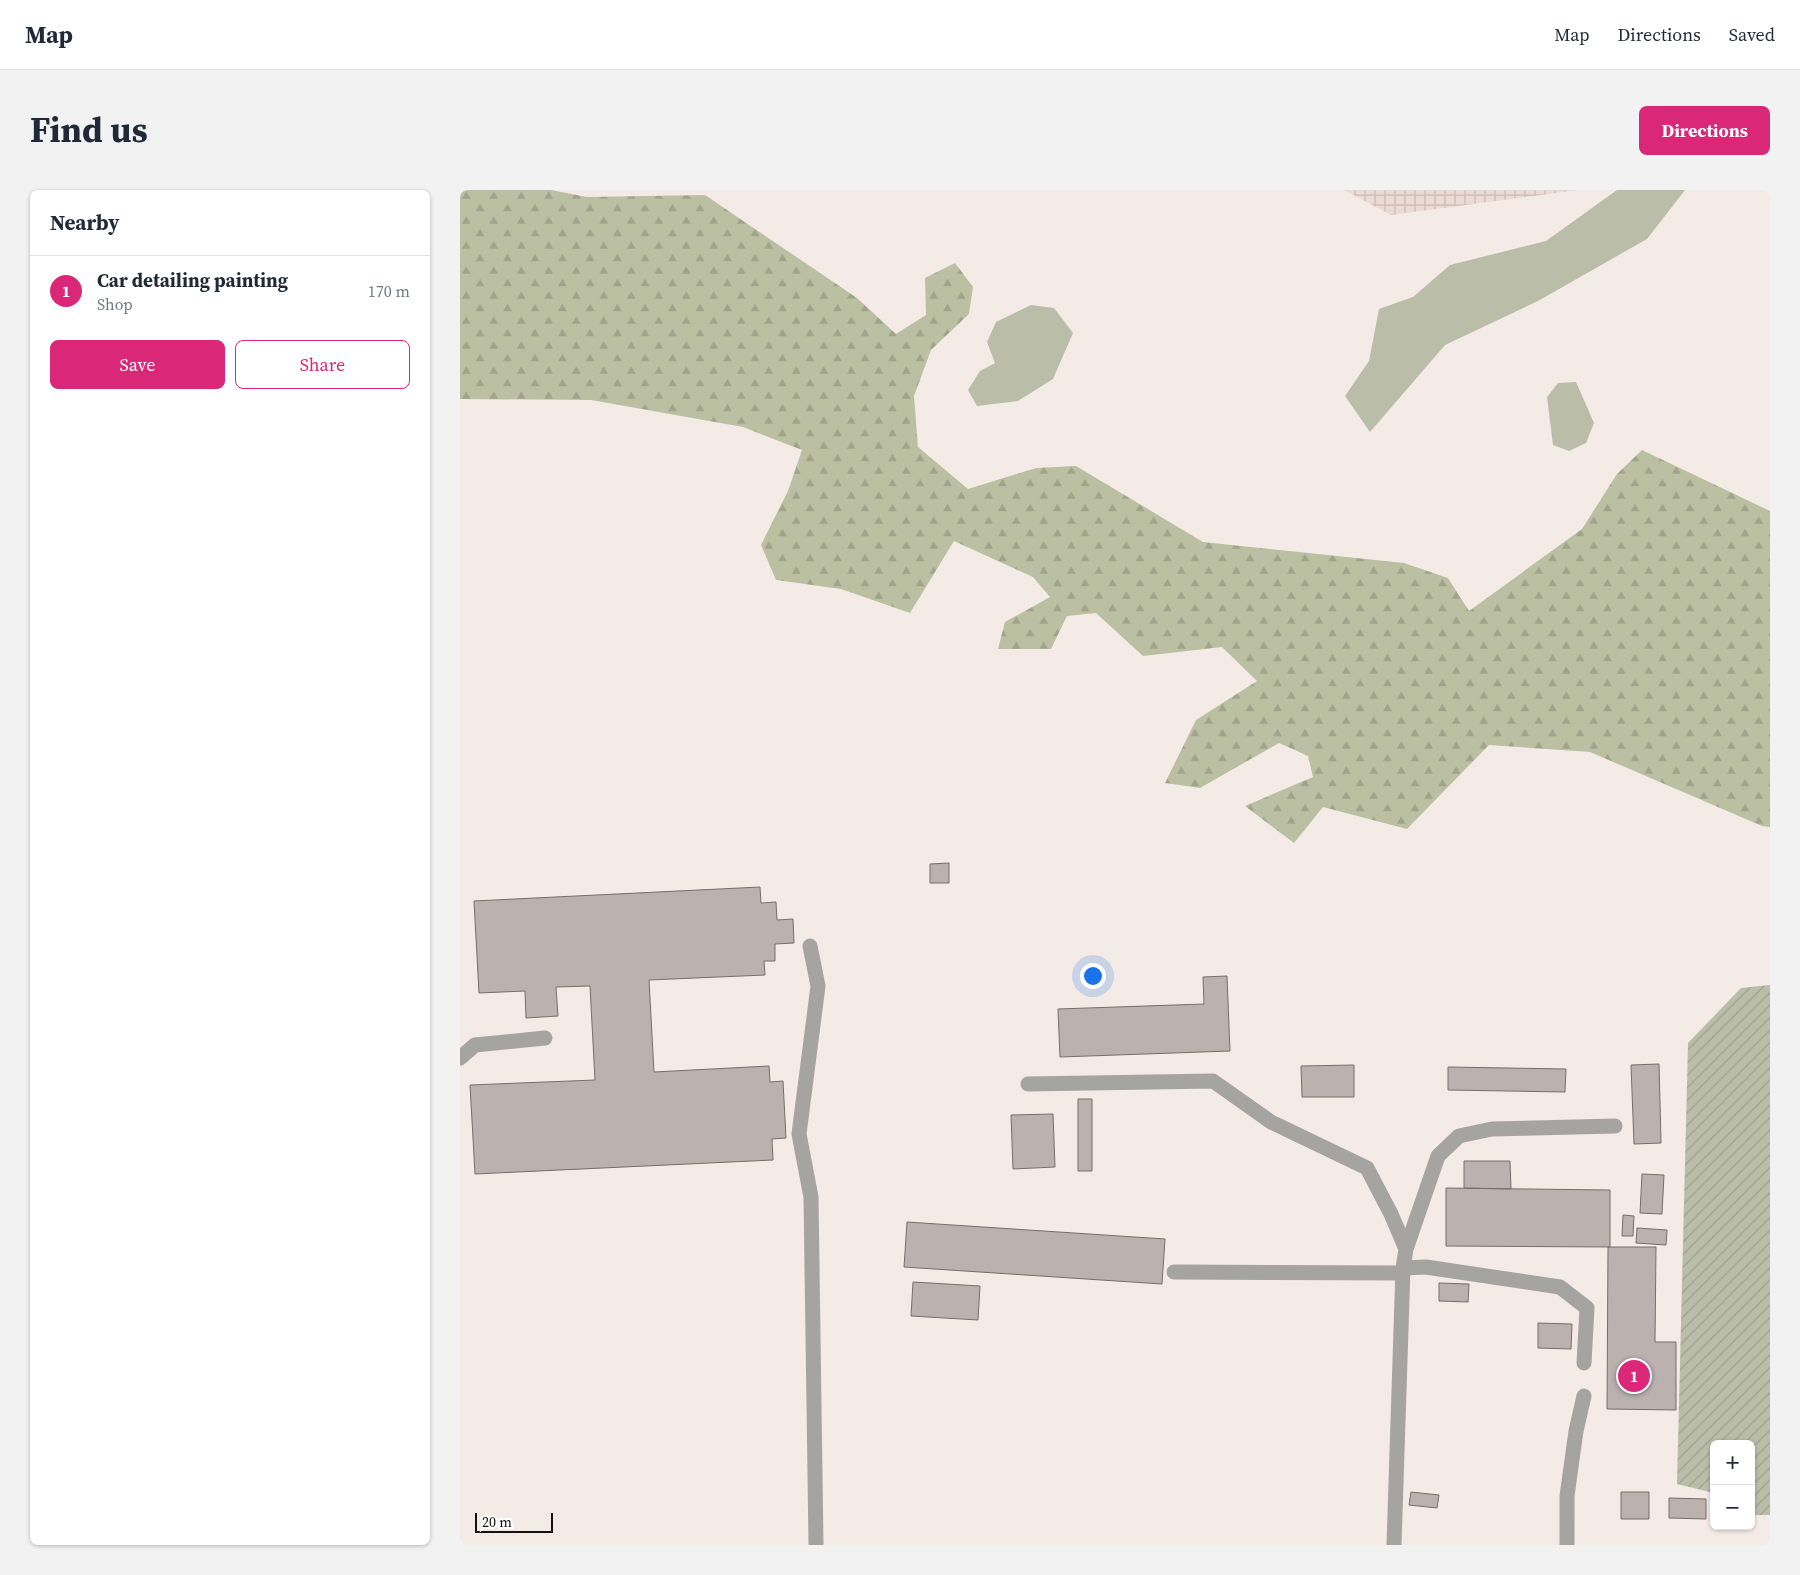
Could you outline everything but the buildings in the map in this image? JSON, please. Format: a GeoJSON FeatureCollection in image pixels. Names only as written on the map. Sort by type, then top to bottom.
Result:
{"type":"FeatureCollection","features":[{"type":"Feature","properties":{"kind":"lane"},"geometry":{"type":"LineString","coordinates":[[810,946],[818,986],[799,1134],[811,1198],[816,1545]]}},
{"type":"Feature","properties":{"kind":"lane"},"geometry":{"type":"LineString","coordinates":[[460,1058],[475,1045],[545,1038]]}},
{"type":"Feature","properties":{"kind":"lane"},"geometry":{"type":"LineString","coordinates":[[1028,1084],[1213,1081],[1271,1122],[1367,1168],[1391,1214],[1406,1249]]}},
{"type":"Feature","properties":{"kind":"lane"},"geometry":{"type":"LineString","coordinates":[[1394,1545],[1403,1271],[1406,1249],[1438,1156],[1459,1136],[1492,1128],[1615,1126]]}},
{"type":"Feature","properties":{"kind":"lane"},"geometry":{"type":"LineString","coordinates":[[1174,1272],[1403,1271],[1426,1267],[1560,1287],[1587,1308],[1584,1363]]}},
{"type":"Feature","properties":{"kind":"lane"},"geometry":{"type":"LineString","coordinates":[[1567,1545],[1567,1496],[1576,1431],[1584,1396]]}},
{"type":"Feature","properties":{"kind":"shaded area"},"geometry":{"type":"Polygon","coordinates":[[[1344,190],[1578,190],[1391,215],[1344,190]]]}},
{"type":"Feature","properties":{"kind":"green space"},"geometry":{"type":"Polygon","coordinates":[[[460,190],[551,190],[587,197],[705,195],[857,298],[896,334],[926,315],[925,278],[955,263],[973,287],[969,314],[931,350],[914,396],[918,447],[968,489],[1036,468],[1076,466],[1203,542],[1404,563],[1448,578],[1469,611],[1582,529],[1617,474],[1642,450],[1770,511],[1770,827],[1762,826],[1590,752],[1489,745],[1407,829],[1323,807],[1294,843],[1245,806],[1313,777],[1308,756],[1279,743],[1200,788],[1165,783],[1196,720],[1257,681],[1222,647],[1143,656],[1096,613],[1067,616],[1051,649],[998,649],[1005,622],[1050,597],[1033,577],[954,541],[910,613],[841,589],[776,580],[761,545],[788,491],[802,450],[743,427],[591,400],[460,399],[460,190]]]}},
{"type":"Feature","properties":{"kind":"green space"},"geometry":{"type":"Polygon","coordinates":[[[1617,190],[1685,190],[1647,239],[1538,301],[1445,345],[1370,432],[1345,396],[1369,361],[1379,309],[1413,297],[1450,265],[1546,241],[1617,190]]]}},
{"type":"Feature","properties":{"kind":"green space"},"geometry":{"type":"Polygon","coordinates":[[[1031,305],[1054,308],[1073,333],[1053,379],[1018,401],[977,406],[968,390],[980,371],[995,363],[987,342],[996,322],[1031,305]]]}},
{"type":"Feature","properties":{"kind":"green space"},"geometry":{"type":"Polygon","coordinates":[[[1576,382],[1594,423],[1586,443],[1569,451],[1553,445],[1547,397],[1558,383],[1576,382]]]}},
{"type":"Feature","properties":{"kind":"green space"},"geometry":{"type":"Polygon","coordinates":[[[1770,985],[1770,1515],[1755,1515],[1755,1440],[1710,1440],[1710,1492],[1677,1484],[1688,1043],[1741,988],[1770,985]]]}},
{"type":"Feature","properties":{"kind":"place","name":"Car detailing painting"},"geometry":{"type":"Point","coordinates":[1634,1376]}}]}
